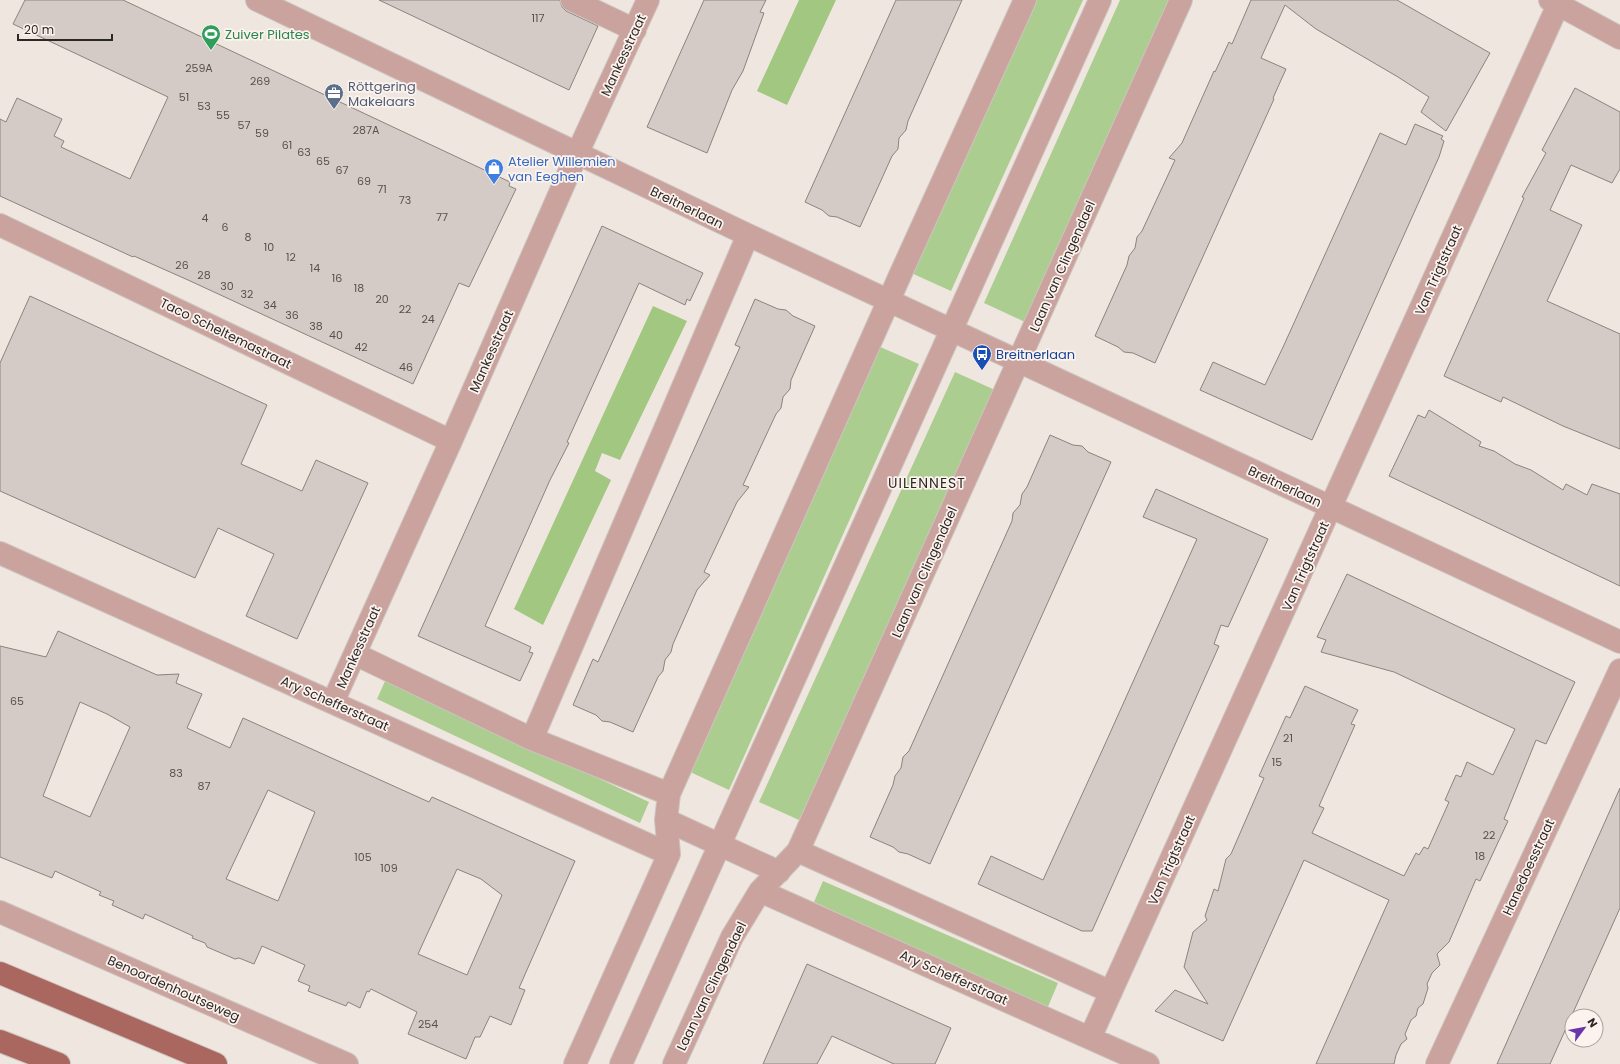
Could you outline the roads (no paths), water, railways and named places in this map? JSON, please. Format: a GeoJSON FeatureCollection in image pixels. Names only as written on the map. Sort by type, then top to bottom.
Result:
{"type":"FeatureCollection","features":[{"type":"Feature","properties":{"kind":"main road"},"geometry":{"type":"LineString","coordinates":[[0,973],[216,1064]]}},
{"type":"Feature","properties":{"kind":"main road"},"geometry":{"type":"LineString","coordinates":[[0,1041],[59,1064]]}},
{"type":"Feature","properties":{"kind":"street","name":"Breitnerlaan"},"geometry":{"type":"LineString","coordinates":[[257,0],[748,235],[1620,642]]}},
{"type":"Feature","properties":{"kind":"street"},"geometry":{"type":"LineString","coordinates":[[572,0],[636,30]]}},
{"type":"Feature","properties":{"kind":"street","name":"Mankesstraat"},"geometry":{"type":"LineString","coordinates":[[334,702],[577,154],[636,30],[648,0]]}},
{"type":"Feature","properties":{"kind":"street"},"geometry":{"type":"LineString","coordinates":[[575,1064],[669,854],[666,820],[669,794],[1025,0]]}},
{"type":"Feature","properties":{"kind":"street"},"geometry":{"type":"LineString","coordinates":[[621,1064],[1100,0]]}},
{"type":"Feature","properties":{"kind":"street","name":"Laan van Clingendael"},"geometry":{"type":"LineString","coordinates":[[674,1064],[732,937],[760,890],[798,852],[1181,0]]}},
{"type":"Feature","properties":{"kind":"street"},"geometry":{"type":"LineString","coordinates":[[1554,2],[1620,38]]}},
{"type":"Feature","properties":{"kind":"street","name":"Van Trigtstraat"},"geometry":{"type":"LineString","coordinates":[[1090,1038],[1332,508],[1554,2]]}},
{"type":"Feature","properties":{"kind":"street","name":"Taco Scheltemastraat"},"geometry":{"type":"LineString","coordinates":[[0,225],[451,441]]}},
{"type":"Feature","properties":{"kind":"street"},"geometry":{"type":"LineString","coordinates":[[532,739],[748,235]]}},
{"type":"Feature","properties":{"kind":"street","name":"Ary Schefferstraat"},"geometry":{"type":"LineString","coordinates":[[0,553],[669,854]]}},
{"type":"Feature","properties":{"kind":"street"},"geometry":{"type":"LineString","coordinates":[[355,654],[532,739],[669,794]]}},
{"type":"Feature","properties":{"kind":"street","name":"Hanedoesstraat"},"geometry":{"type":"LineString","coordinates":[[1437,1064],[1620,670]]}},
{"type":"Feature","properties":{"kind":"street"},"geometry":{"type":"LineString","coordinates":[[666,820],[779,872]]}},
{"type":"Feature","properties":{"kind":"street"},"geometry":{"type":"LineString","coordinates":[[798,852],[1111,992]]}},
{"type":"Feature","properties":{"kind":"street","name":"Ary Schefferstraat"},"geometry":{"type":"LineString","coordinates":[[760,890],[1148,1064]]}},
{"type":"Feature","properties":{"kind":"street","name":"Benoordenhoutseweg"},"geometry":{"type":"LineString","coordinates":[[0,912],[347,1064]]}},
{"type":"Feature","properties":{"kind":"place","name":"Zuiver Pilates"},"geometry":{"type":"Point","coordinates":[211,51]}},
{"type":"Feature","properties":{"kind":"place","name":"Röttgering Makelaars"},"geometry":{"type":"Point","coordinates":[334,110]}},
{"type":"Feature","properties":{"kind":"place","name":"Atelier Willemien van Eeghen"},"geometry":{"type":"Point","coordinates":[494,185]}},
{"type":"Feature","properties":{"kind":"place","name":"Breitnerlaan"},"geometry":{"type":"Point","coordinates":[982,371]}},
{"type":"Feature","properties":{"kind":"district","name":"UILENNEST"},"geometry":{"type":"Point","coordinates":[927,483]}}]}
